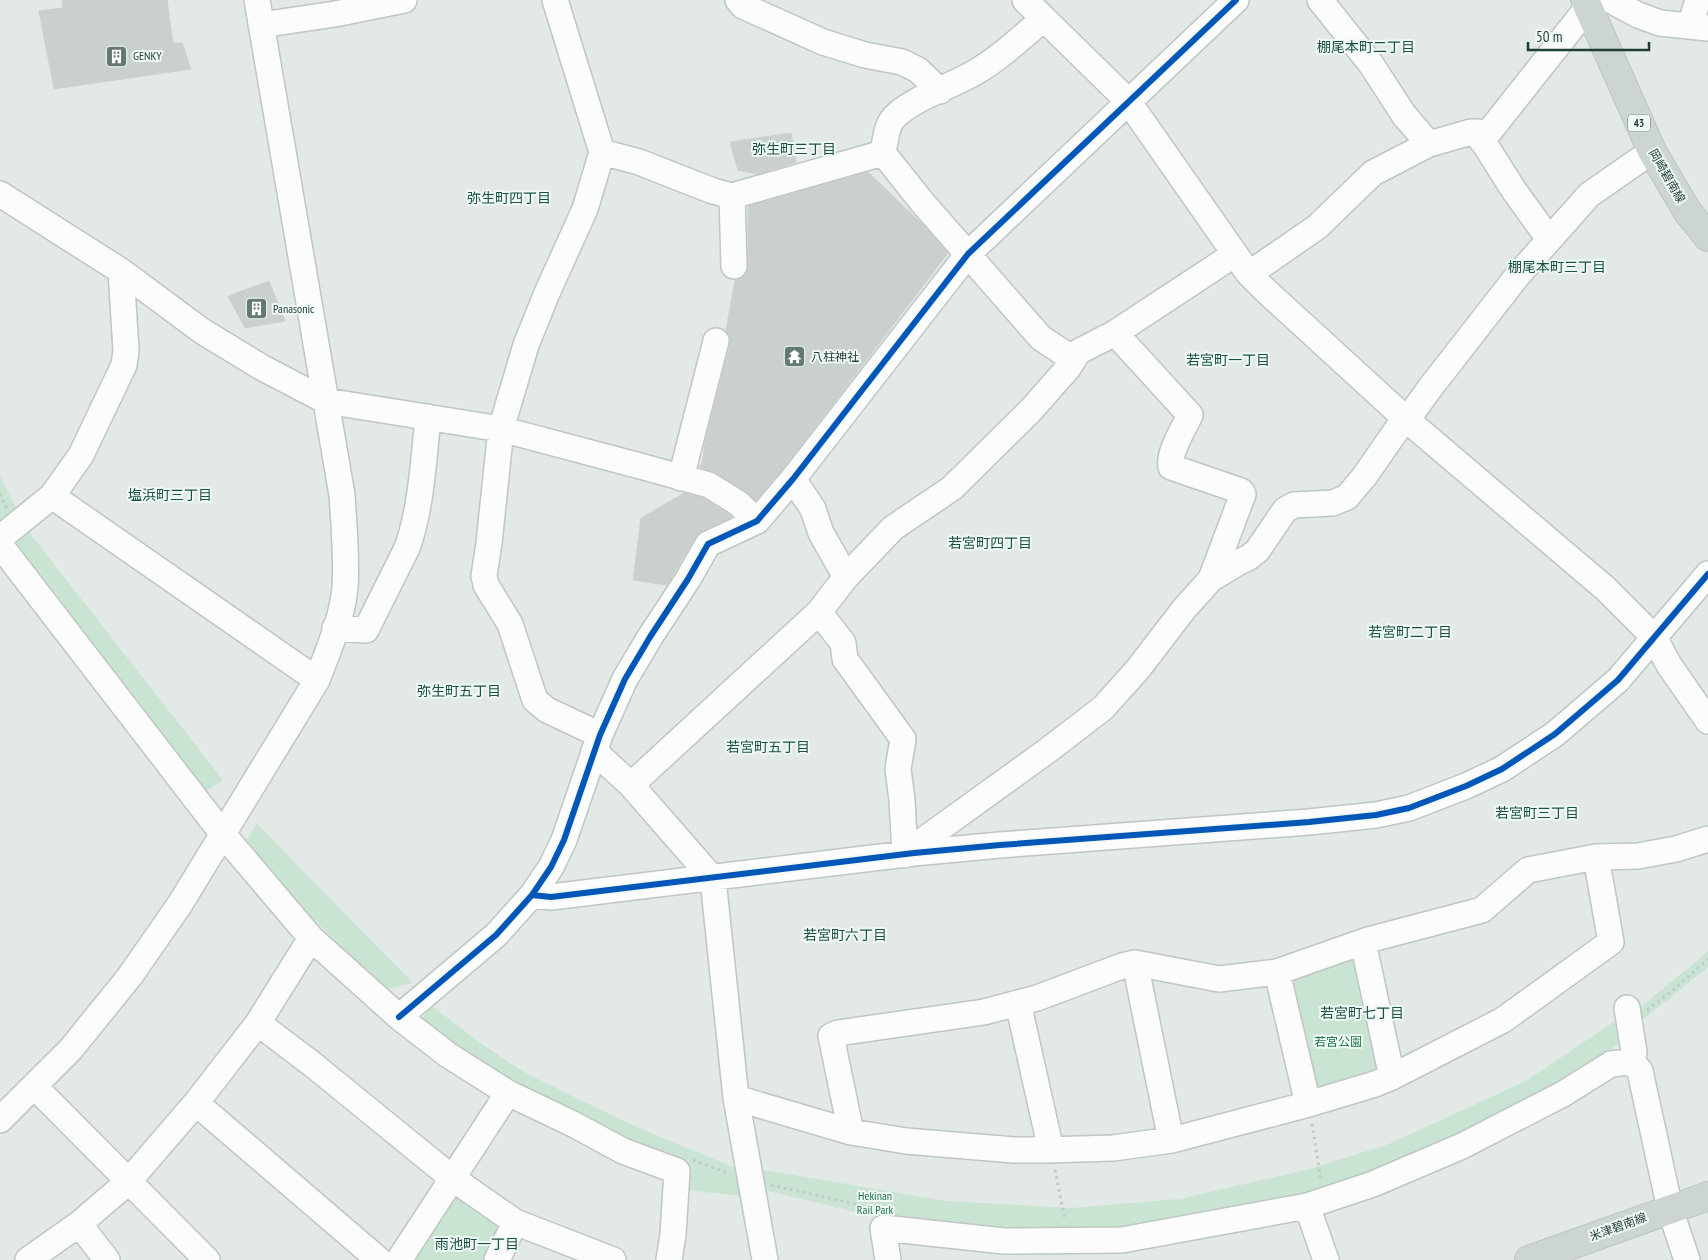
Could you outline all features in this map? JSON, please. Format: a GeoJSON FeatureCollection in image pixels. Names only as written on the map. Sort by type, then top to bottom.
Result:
{"type":"FeatureCollection","features":[{"type":"Feature","properties":{"kind":"main road","name":"岡崎碧南線"},"geometry":{"type":"LineString","coordinates":[[1594,2],[1652,152],[1688,211],[1708,237]]}},
{"type":"Feature","properties":{"kind":"main road","name":"米津碧南線"},"geometry":{"type":"LineString","coordinates":[[1529,1260],[1708,1196]]}},
{"type":"Feature","properties":{"kind":"street"},"geometry":{"type":"LineString","coordinates":[[0,1120],[71,1049],[130,976],[180,904],[222,832],[282,740],[317,680],[335,628],[344,589],[346,546],[342,495],[257,0]]}},
{"type":"Feature","properties":{"kind":"street"},"geometry":{"type":"LineString","coordinates":[[261,25],[335,14],[404,0]]}},
{"type":"Feature","properties":{"kind":"street"},"geometry":{"type":"LineString","coordinates":[[555,0],[602,152],[585,209],[526,345],[501,429],[490,543],[484,576],[486,585],[510,624],[535,700],[597,743],[630,785],[714,879],[736,1098],[765,1260]]}},
{"type":"Feature","properties":{"kind":"street"},"geometry":{"type":"LineString","coordinates":[[738,0],[743,6],[822,42],[864,55],[902,62],[918,70],[940,91]]}},
{"type":"Feature","properties":{"kind":"street"},"geometry":{"type":"LineString","coordinates":[[1025,0],[1128,101],[1242,264],[1265,290],[1406,419],[1606,589],[1654,637],[1669,665],[1708,722]]}},
{"type":"Feature","properties":{"kind":"street"},"geometry":{"type":"LineString","coordinates":[[399,1017],[496,935],[532,894],[551,867],[564,840],[597,743],[625,679],[708,544],[757,521],[793,479],[968,254],[1236,0]]}},
{"type":"Feature","properties":{"kind":"street"},"geometry":{"type":"LineString","coordinates":[[1320,0],[1371,64],[1404,115],[1429,144]]}},
{"type":"Feature","properties":{"kind":"street"},"geometry":{"type":"LineString","coordinates":[[1482,141],[1594,2],[1660,23],[1699,27],[1698,0]]}},
{"type":"Feature","properties":{"kind":"street"},"geometry":{"type":"LineString","coordinates":[[883,153],[889,124],[906,107],[975,73],[998,57],[1044,19]]}},
{"type":"Feature","properties":{"kind":"street"},"geometry":{"type":"LineString","coordinates":[[630,785],[819,612],[846,577],[893,528],[952,488],[1030,410],[1068,368],[1078,352],[1242,264],[1316,227],[1373,173],[1429,144],[1477,132],[1513,189],[1549,239]]}},
{"type":"Feature","properties":{"kind":"street"},"geometry":{"type":"LineString","coordinates":[[602,152],[639,162],[713,191],[732,196],[883,153]]}},
{"type":"Feature","properties":{"kind":"street"},"geometry":{"type":"LineString","coordinates":[[909,854],[925,839],[1103,708],[1138,669],[1184,609],[1211,579],[1257,551],[1284,510],[1294,505],[1333,502],[1347,497],[1430,388],[1549,239],[1589,195],[1652,152]]}},
{"type":"Feature","properties":{"kind":"street"},"geometry":{"type":"LineString","coordinates":[[883,153],[922,202],[1042,338],[1073,358]]}},
{"type":"Feature","properties":{"kind":"street"},"geometry":{"type":"LineString","coordinates":[[0,194],[121,271],[202,331],[261,367],[326,401],[501,429],[709,485],[738,503],[757,521]]}},
{"type":"Feature","properties":{"kind":"street"},"geometry":{"type":"LineString","coordinates":[[732,196],[734,266]]}},
{"type":"Feature","properties":{"kind":"street"},"geometry":{"type":"LineString","coordinates":[[0,538],[52,496],[81,455],[124,365],[126,351],[121,271]]}},
{"type":"Feature","properties":{"kind":"street"},"geometry":{"type":"LineString","coordinates":[[1115,332],[1190,414],[1174,450],[1170,464],[1171,467],[1241,491],[1243,494],[1211,579]]}},
{"type":"Feature","properties":{"kind":"street"},"geometry":{"type":"LineString","coordinates":[[681,478],[716,341]]}},
{"type":"Feature","properties":{"kind":"street"},"geometry":{"type":"LineString","coordinates":[[335,628],[366,630],[407,548],[411,536],[422,475],[428,417]]}},
{"type":"Feature","properties":{"kind":"street"},"geometry":{"type":"LineString","coordinates":[[793,479],[813,509],[821,533],[846,577]]}},
{"type":"Feature","properties":{"kind":"street"},"geometry":{"type":"LineString","coordinates":[[52,496],[317,680]]}},
{"type":"Feature","properties":{"kind":"street"},"geometry":{"type":"LineString","coordinates":[[0,545],[222,832],[311,938],[399,1017],[448,1055],[508,1093],[573,1124],[623,1151],[677,1172],[673,1235],[669,1260]]}},
{"type":"Feature","properties":{"kind":"street"},"geometry":{"type":"LineString","coordinates":[[532,894],[551,897],[714,879],[909,854],[1000,845],[1309,822],[1376,815],[1409,808],[1466,786],[1502,768],[1555,734],[1618,680],[1708,574]]}},
{"type":"Feature","properties":{"kind":"street"},"geometry":{"type":"LineString","coordinates":[[819,612],[843,643],[845,659],[903,739],[898,769],[909,854]]}},
{"type":"Feature","properties":{"kind":"street"},"geometry":{"type":"LineString","coordinates":[[851,1132],[831,1036],[838,1033],[984,1012],[1037,998],[1122,966],[1135,963],[1219,979],[1277,972],[1364,942],[1482,910],[1528,870],[1596,857],[1638,856],[1676,849],[1708,839]]}},
{"type":"Feature","properties":{"kind":"street"},"geometry":{"type":"LineString","coordinates":[[736,1098],[851,1132],[906,1141],[1014,1150],[1113,1148],[1171,1140],[1308,1104],[1392,1077],[1503,1020],[1611,942],[1596,857]]}},
{"type":"Feature","properties":{"kind":"street"},"geometry":{"type":"LineString","coordinates":[[28,1260],[78,1224],[128,1182],[196,1103],[258,1023],[311,938]]}},
{"type":"Feature","properties":{"kind":"street"},"geometry":{"type":"LineString","coordinates":[[1364,942],[1392,1077]]}},
{"type":"Feature","properties":{"kind":"street"},"geometry":{"type":"LineString","coordinates":[[1135,963],[1171,1140]]}},
{"type":"Feature","properties":{"kind":"street"},"geometry":{"type":"LineString","coordinates":[[1277,972],[1308,1104]]}},
{"type":"Feature","properties":{"kind":"street"},"geometry":{"type":"LineString","coordinates":[[1018,1003],[1051,1150]]}},
{"type":"Feature","properties":{"kind":"street"},"geometry":{"type":"LineString","coordinates":[[1632,1063],[1634,1052],[1634,1011]]}},
{"type":"Feature","properties":{"kind":"street"},"geometry":{"type":"LineString","coordinates":[[258,1023],[312,1064],[452,1178],[515,1222],[613,1260]]}},
{"type":"Feature","properties":{"kind":"street"},"geometry":{"type":"LineString","coordinates":[[888,1260],[883,1228],[1005,1250],[1123,1250],[1307,1206],[1373,1184],[1462,1146],[1563,1094],[1611,1064],[1627,1062],[1632,1063],[1640,1071],[1670,1209],[1687,1260]]}},
{"type":"Feature","properties":{"kind":"street"},"geometry":{"type":"LineString","coordinates":[[35,1087],[207,1260]]}},
{"type":"Feature","properties":{"kind":"street"},"geometry":{"type":"LineString","coordinates":[[399,1260],[508,1093]]}},
{"type":"Feature","properties":{"kind":"street"},"geometry":{"type":"LineString","coordinates":[[196,1103],[379,1260]]}},
{"type":"Feature","properties":{"kind":"street"},"geometry":{"type":"LineString","coordinates":[[1307,1206],[1326,1260]]}},
{"type":"Feature","properties":{"kind":"street"},"geometry":{"type":"LineString","coordinates":[[497,1260],[515,1222]]}},
{"type":"Feature","properties":{"kind":"street"},"geometry":{"type":"LineString","coordinates":[[78,1224],[107,1260]]}},
{"type":"Feature","properties":{"kind":"path"},"geometry":{"type":"LineString","coordinates":[[0,494],[8,510]]}},
{"type":"Feature","properties":{"kind":"path"},"geometry":{"type":"LineString","coordinates":[[1634,1011],[1672,991],[1708,959]]}},
{"type":"Feature","properties":{"kind":"path"},"geometry":{"type":"LineString","coordinates":[[1308,1104],[1321,1181]]}},
{"type":"Feature","properties":{"kind":"path"},"geometry":{"type":"LineString","coordinates":[[1051,1150],[1066,1222]]}},
{"type":"Feature","properties":{"kind":"path"},"geometry":{"type":"LineString","coordinates":[[690,1159],[733,1175]]}},
{"type":"Feature","properties":{"kind":"path"},"geometry":{"type":"LineString","coordinates":[[771,1185],[879,1209]]}},
{"type":"Feature","properties":{"kind":"green space"},"geometry":{"type":"Polygon","coordinates":[[[0,476],[17,510],[1,522],[0,521],[0,476]]]}},
{"type":"Feature","properties":{"kind":"green space"},"geometry":{"type":"Polygon","coordinates":[[[28,531],[223,780],[203,793],[9,536],[28,531]]]}},
{"type":"Feature","properties":{"kind":"green space"},"geometry":{"type":"Polygon","coordinates":[[[257,824],[413,983],[386,989],[298,904],[244,844],[257,824]]]}},
{"type":"Feature","properties":{"kind":"green space","name":"若宮公園"},"geometry":{"type":"Polygon","coordinates":[[[1357,949],[1382,1067],[1310,1094],[1289,975],[1357,949]]]}},
{"type":"Feature","properties":{"kind":"green space"},"geometry":{"type":"Polygon","coordinates":[[[1708,950],[1708,967],[1640,1022],[1634,1009],[1643,1005],[1708,950]]]}},
{"type":"Feature","properties":{"kind":"green space"},"geometry":{"type":"Polygon","coordinates":[[[432,1006],[479,1042],[525,1073],[632,1125],[738,1169],[741,1196],[687,1190],[632,1145],[460,1053],[423,1024],[422,1018],[432,1006]]]}},
{"type":"Feature","properties":{"kind":"green space","name":"Hekinan Rail Park"},"geometry":{"type":"Polygon","coordinates":[[[1618,1019],[1625,1040],[1517,1108],[1436,1151],[1291,1197],[1145,1224],[1084,1229],[987,1228],[868,1215],[761,1189],[757,1169],[946,1201],[1070,1208],[1180,1199],[1310,1169],[1389,1144],[1526,1081],[1618,1019]]]}},
{"type":"Feature","properties":{"kind":"green space"},"geometry":{"type":"Polygon","coordinates":[[[452,1184],[508,1223],[490,1260],[405,1260],[452,1184]]]}},
{"type":"Feature","properties":{"kind":"building","name":"GENKY"},"geometry":{"type":"Polygon","coordinates":[[[62,0],[167,0],[173,43],[182,43],[191,69],[54,89],[39,11],[63,8],[62,0]]]}},
{"type":"Feature","properties":{"kind":"building"},"geometry":{"type":"Polygon","coordinates":[[[791,133],[796,162],[758,174],[738,170],[730,142],[791,133]]]}},
{"type":"Feature","properties":{"kind":"building","name":"八柱神社"},"geometry":{"type":"Polygon","coordinates":[[[868,172],[922,224],[948,253],[782,470],[756,500],[746,491],[717,473],[699,467],[702,463],[706,438],[730,345],[730,337],[726,330],[735,280],[742,278],[747,272],[748,206],[868,172]]]}},
{"type":"Feature","properties":{"kind":"building","name":"Panasonic"},"geometry":{"type":"Polygon","coordinates":[[[269,281],[285,321],[245,328],[228,296],[269,281]]]}},
{"type":"Feature","properties":{"kind":"building"},"geometry":{"type":"Polygon","coordinates":[[[684,493],[703,498],[732,517],[702,531],[696,536],[667,585],[633,580],[641,518],[684,493]]]}},
{"type":"Feature","properties":{"kind":"cycle path"},"geometry":{"type":"LineString","coordinates":[[399,1017],[496,935],[532,895],[551,867],[564,840],[600,735],[625,679],[708,544],[757,521],[793,479],[968,254],[1236,0]]}},
{"type":"Feature","properties":{"kind":"cycle path"},"geometry":{"type":"LineString","coordinates":[[532,895],[551,897],[914,853],[1309,822],[1376,815],[1409,808],[1466,786],[1502,769],[1555,734],[1618,680],[1708,574]]}},
{"type":"Feature","properties":{"kind":"place","name":"GENKY"},"geometry":{"type":"Point","coordinates":[117,56]}},
{"type":"Feature","properties":{"kind":"place","name":"Panasonic"},"geometry":{"type":"Point","coordinates":[257,309]}},
{"type":"Feature","properties":{"kind":"place","name":"八柱神社"},"geometry":{"type":"Point","coordinates":[795,357]}},
{"type":"Feature","properties":{"kind":"district","name":"棚尾本町二丁目"},"geometry":{"type":"Point","coordinates":[1366,47]}},
{"type":"Feature","properties":{"kind":"district","name":"弥生町三丁目"},"geometry":{"type":"Point","coordinates":[794,149]}},
{"type":"Feature","properties":{"kind":"district","name":"弥生町四丁目"},"geometry":{"type":"Point","coordinates":[509,198]}},
{"type":"Feature","properties":{"kind":"district","name":"棚尾本町三丁目"},"geometry":{"type":"Point","coordinates":[1557,267]}},
{"type":"Feature","properties":{"kind":"district","name":"若宮町一丁目"},"geometry":{"type":"Point","coordinates":[1228,360]}},
{"type":"Feature","properties":{"kind":"district","name":"塩浜町三丁目"},"geometry":{"type":"Point","coordinates":[170,495]}},
{"type":"Feature","properties":{"kind":"district","name":"若宮町四丁目"},"geometry":{"type":"Point","coordinates":[990,543]}},
{"type":"Feature","properties":{"kind":"district","name":"若宮町二丁目"},"geometry":{"type":"Point","coordinates":[1410,632]}},
{"type":"Feature","properties":{"kind":"district","name":"弥生町五丁目"},"geometry":{"type":"Point","coordinates":[459,691]}},
{"type":"Feature","properties":{"kind":"district","name":"若宮町五丁目"},"geometry":{"type":"Point","coordinates":[768,747]}},
{"type":"Feature","properties":{"kind":"district","name":"若宮町三丁目"},"geometry":{"type":"Point","coordinates":[1537,813]}},
{"type":"Feature","properties":{"kind":"district","name":"若宮町六丁目"},"geometry":{"type":"Point","coordinates":[845,935]}},
{"type":"Feature","properties":{"kind":"district","name":"若宮町七丁目"},"geometry":{"type":"Point","coordinates":[1362,1013]}},
{"type":"Feature","properties":{"kind":"district","name":"雨池町一丁目"},"geometry":{"type":"Point","coordinates":[477,1244]}}]}
